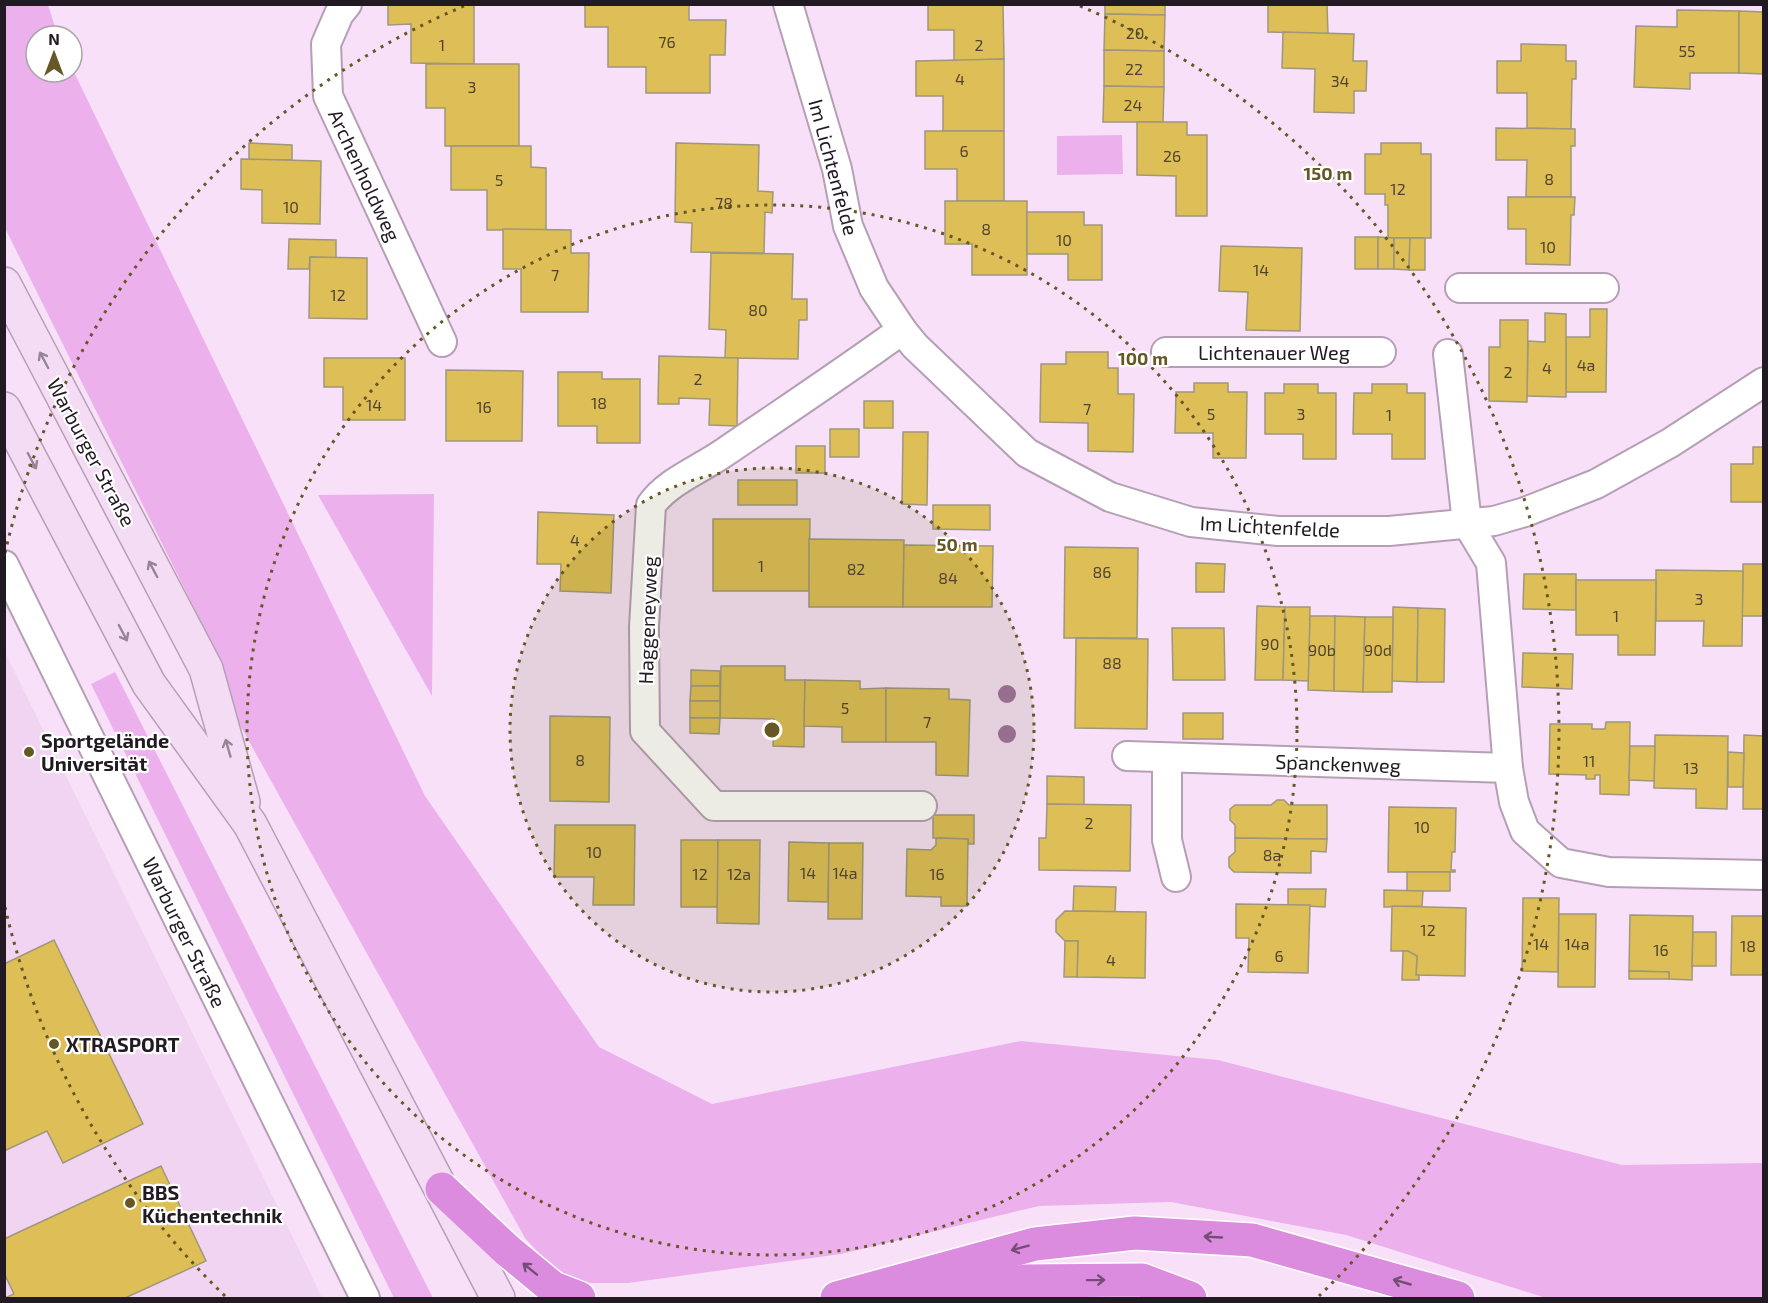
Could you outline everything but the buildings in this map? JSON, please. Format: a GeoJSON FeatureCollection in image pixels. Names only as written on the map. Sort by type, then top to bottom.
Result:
{"type":"FeatureCollection","features":[{"type":"Feature","properties":{"kind":"highway"},"geometry":{"type":"LineString","coordinates":[[442,1189],[507,1250],[553,1288],[579,1299]]}},
{"type":"Feature","properties":{"kind":"highway"},"geometry":{"type":"LineString","coordinates":[[837,1299],[1035,1244],[1135,1233],[1252,1240],[1458,1299]]}},
{"type":"Feature","properties":{"kind":"highway"},"geometry":{"type":"LineString","coordinates":[[912,1299],[1025,1281],[1142,1280],[1190,1299]]}},
{"type":"Feature","properties":{"kind":"main road","name":"Warburger Straße"},"geometry":{"type":"LineString","coordinates":[[4,284],[206,669],[250,824]]}},
{"type":"Feature","properties":{"kind":"main road","name":"Warburger Straße"},"geometry":{"type":"LineString","coordinates":[[4,409],[149,684],[250,824],[498,1299]]}},
{"type":"Feature","properties":{"kind":"street","name":"Archenholdweg"},"geometry":{"type":"LineString","coordinates":[[347,4],[339,14],[326,44],[328,96],[442,342]]}},
{"type":"Feature","properties":{"kind":"street","name":"Im Lichtenfelde"},"geometry":{"type":"LineString","coordinates":[[788,4],[837,169],[848,226],[874,288],[915,346],[1027,453],[1110,496],[1191,522],[1278,531],[1389,531],[1494,520],[1525,512],[1596,484],[1670,443],[1764,382]]}},
{"type":"Feature","properties":{"kind":"street"},"geometry":{"type":"LineString","coordinates":[[1460,288],[1604,288]]}},
{"type":"Feature","properties":{"kind":"street","name":"Haggeneyweg"},"geometry":{"type":"LineString","coordinates":[[902,330],[824,386],[660,493],[651,505],[644,627],[645,731],[714,806],[922,806]]}},
{"type":"Feature","properties":{"kind":"street","name":"Lichtenauer Weg"},"geometry":{"type":"LineString","coordinates":[[1166,352],[1381,352]]}},
{"type":"Feature","properties":{"kind":"street"},"geometry":{"type":"LineString","coordinates":[[1448,354],[1467,523],[1491,563],[1508,768],[1514,802],[1525,831],[1561,862],[1609,873],[1764,875]]}},
{"type":"Feature","properties":{"kind":"street","name":"Warburger Straße"},"geometry":{"type":"LineString","coordinates":[[4,565],[365,1299]]}},
{"type":"Feature","properties":{"kind":"street","name":"Spanckenweg"},"geometry":{"type":"LineString","coordinates":[[1127,756],[1508,768]]}},
{"type":"Feature","properties":{"kind":"street"},"geometry":{"type":"LineString","coordinates":[[1167,758],[1167,840],[1176,877]]}},
{"type":"Feature","properties":{"kind":"shaded area"},"geometry":{"type":"Polygon","coordinates":[[[5,5],[48,5],[54,24],[24,24],[24,84],[80,84],[425,796],[599,1047],[712,1104],[1021,1041],[1218,1060],[1622,1165],[1763,1163],[1763,1298],[1546,1298],[1346,1235],[1171,1202],[1039,1206],[841,1254],[628,1283],[566,1283],[525,1238],[225,698],[221,662],[5,228],[5,5]]]}},
{"type":"Feature","properties":{"kind":"shaded area"},"geometry":{"type":"Polygon","coordinates":[[[1122,135],[1123,174],[1057,175],[1057,136],[1122,135]]]}},
{"type":"Feature","properties":{"kind":"shaded area"},"geometry":{"type":"Polygon","coordinates":[[[434,494],[432,696],[318,495],[434,494]]]}},
{"type":"Feature","properties":{"kind":"shaded area"},"geometry":{"type":"Polygon","coordinates":[[[4,650],[306,1264],[322,1298],[5,1298],[4,650]]]}},
{"type":"Feature","properties":{"kind":"shaded area"},"geometry":{"type":"Polygon","coordinates":[[[115,672],[433,1298],[394,1298],[91,684],[115,672]]]}},
{"type":"Feature","properties":{"kind":"place","name":"Sportgelände Universität"},"geometry":{"type":"Point","coordinates":[29,752]}},
{"type":"Feature","properties":{"kind":"place","name":"XTRASPORT"},"geometry":{"type":"Point","coordinates":[54,1044]}},
{"type":"Feature","properties":{"kind":"place","name":"BBS Küchentechnik"},"geometry":{"type":"Point","coordinates":[130,1203]}}]}
